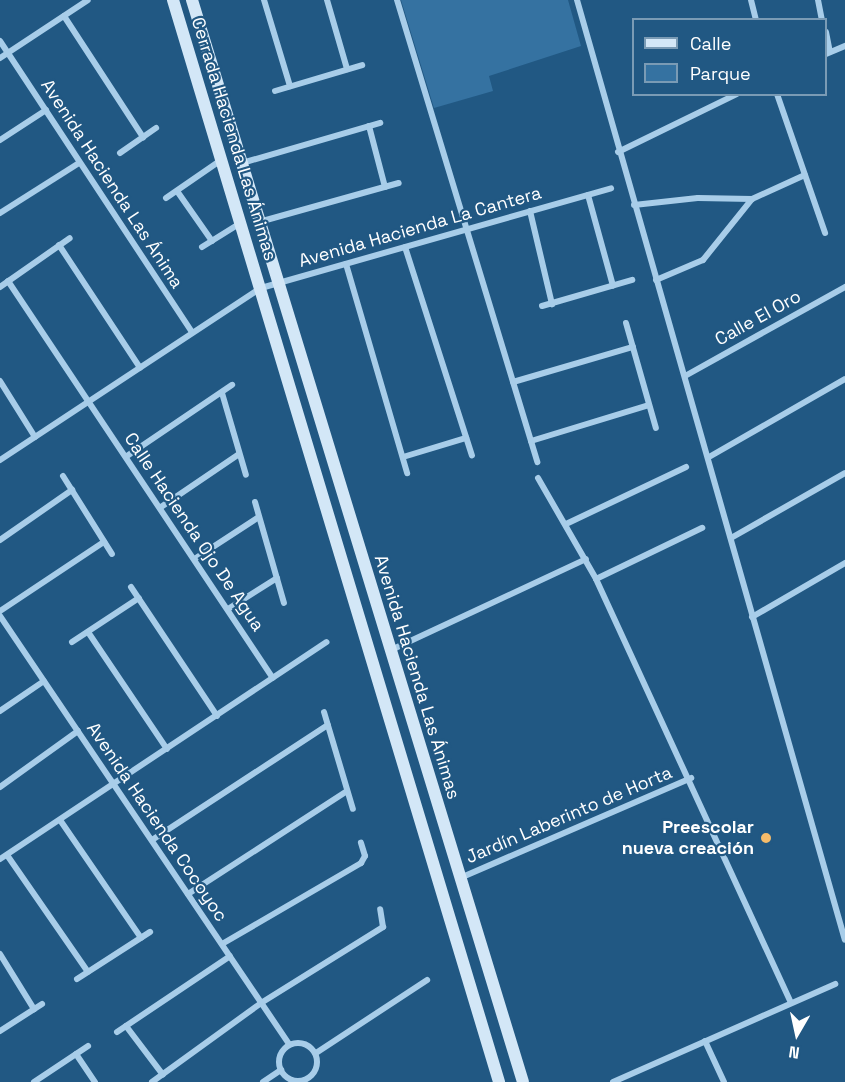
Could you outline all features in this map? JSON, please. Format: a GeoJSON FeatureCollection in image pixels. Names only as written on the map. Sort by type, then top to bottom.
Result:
{"type":"FeatureCollection","features":[{"type":"Feature","properties":{"kind":"street"},"geometry":{"type":"LineString","coordinates":[[0,58],[88,0]]}},
{"type":"Feature","properties":{"kind":"street","name":"Cerrada Hacienda Las Ánimas"},"geometry":{"type":"LineString","coordinates":[[173,0],[239,224],[261,288]]}},
{"type":"Feature","properties":{"kind":"street","name":"Cerrada Hacienda Las Ánimas"},"geometry":{"type":"LineString","coordinates":[[192,0],[276,283]]}},
{"type":"Feature","properties":{"kind":"street"},"geometry":{"type":"LineString","coordinates":[[264,0],[290,86]]}},
{"type":"Feature","properties":{"kind":"street"},"geometry":{"type":"LineString","coordinates":[[327,0],[347,69]]}},
{"type":"Feature","properties":{"kind":"street"},"geometry":{"type":"LineString","coordinates":[[397,0],[537,462]]}},
{"type":"Feature","properties":{"kind":"street"},"geometry":{"type":"LineString","coordinates":[[577,0],[618,152],[709,457],[752,617],[845,940]]}},
{"type":"Feature","properties":{"kind":"street"},"geometry":{"type":"LineString","coordinates":[[751,0],[756,18]]}},
{"type":"Feature","properties":{"kind":"street"},"geometry":{"type":"LineString","coordinates":[[818,0],[822,18]]}},
{"type":"Feature","properties":{"kind":"street"},"geometry":{"type":"LineString","coordinates":[[64,16],[143,137]]}},
{"type":"Feature","properties":{"kind":"street","name":"Avenida Hacienda Las Ánima"},"geometry":{"type":"LineString","coordinates":[[0,41],[191,331]]}},
{"type":"Feature","properties":{"kind":"street"},"geometry":{"type":"LineString","coordinates":[[828,53],[845,46]]}},
{"type":"Feature","properties":{"kind":"street"},"geometry":{"type":"LineString","coordinates":[[275,91],[362,65]]}},
{"type":"Feature","properties":{"kind":"street"},"geometry":{"type":"LineString","coordinates":[[618,152],[733,96]]}},
{"type":"Feature","properties":{"kind":"street"},"geometry":{"type":"LineString","coordinates":[[778,96],[825,233]]}},
{"type":"Feature","properties":{"kind":"street"},"geometry":{"type":"LineString","coordinates":[[0,141],[46,110]]}},
{"type":"Feature","properties":{"kind":"street"},"geometry":{"type":"LineString","coordinates":[[241,164],[380,123]]}},
{"type":"Feature","properties":{"kind":"street"},"geometry":{"type":"LineString","coordinates":[[369,126],[385,187]]}},
{"type":"Feature","properties":{"kind":"street"},"geometry":{"type":"LineString","coordinates":[[120,153],[156,128]]}},
{"type":"Feature","properties":{"kind":"street"},"geometry":{"type":"LineString","coordinates":[[166,198],[221,160]]}},
{"type":"Feature","properties":{"kind":"street"},"geometry":{"type":"LineString","coordinates":[[0,213],[79,163]]}},
{"type":"Feature","properties":{"kind":"street"},"geometry":{"type":"LineString","coordinates":[[634,205],[698,198],[752,199],[805,175]]}},
{"type":"Feature","properties":{"kind":"street"},"geometry":{"type":"LineString","coordinates":[[258,222],[399,183]]}},
{"type":"Feature","properties":{"kind":"street","name":"Avenida Hacienda La Cantera"},"geometry":{"type":"LineString","coordinates":[[0,460],[140,368],[191,331],[261,288],[611,188]]}},
{"type":"Feature","properties":{"kind":"street"},"geometry":{"type":"LineString","coordinates":[[177,191],[212,241]]}},
{"type":"Feature","properties":{"kind":"street"},"geometry":{"type":"LineString","coordinates":[[588,195],[613,286]]}},
{"type":"Feature","properties":{"kind":"street"},"geometry":{"type":"LineString","coordinates":[[656,280],[703,260],[752,199]]}},
{"type":"Feature","properties":{"kind":"street"},"geometry":{"type":"LineString","coordinates":[[530,211],[552,304]]}},
{"type":"Feature","properties":{"kind":"street"},"geometry":{"type":"LineString","coordinates":[[202,247],[239,224]]}},
{"type":"Feature","properties":{"kind":"street"},"geometry":{"type":"LineString","coordinates":[[0,287],[70,238]]}},
{"type":"Feature","properties":{"kind":"street"},"geometry":{"type":"LineString","coordinates":[[60,245],[140,368]]}},
{"type":"Feature","properties":{"kind":"street"},"geometry":{"type":"LineString","coordinates":[[405,247],[472,456]]}},
{"type":"Feature","properties":{"kind":"street"},"geometry":{"type":"LineString","coordinates":[[346,264],[407,473]]}},
{"type":"Feature","properties":{"kind":"street"},"geometry":{"type":"LineString","coordinates":[[542,306],[632,280]]}},
{"type":"Feature","properties":{"kind":"street","name":"Calle Hacienda Ojo De Agua"},"geometry":{"type":"LineString","coordinates":[[8,281],[196,558],[273,678]]}},
{"type":"Feature","properties":{"kind":"street","name":"Avenida Hacienda Las Ánimas"},"geometry":{"type":"LineString","coordinates":[[276,283],[523,1082]]}},
{"type":"Feature","properties":{"kind":"street","name":"Calle El Oro"},"geometry":{"type":"LineString","coordinates":[[685,376],[845,286]]}},
{"type":"Feature","properties":{"kind":"street","name":"Avenida Hacienda Las Ánimas"},"geometry":{"type":"LineString","coordinates":[[261,288],[460,950],[497,1081]]}},
{"type":"Feature","properties":{"kind":"street"},"geometry":{"type":"LineString","coordinates":[[626,323],[656,428]]}},
{"type":"Feature","properties":{"kind":"street"},"geometry":{"type":"LineString","coordinates":[[513,382],[633,347]]}},
{"type":"Feature","properties":{"kind":"street"},"geometry":{"type":"LineString","coordinates":[[709,457],[845,379]]}},
{"type":"Feature","properties":{"kind":"street"},"geometry":{"type":"LineString","coordinates":[[0,381],[35,437]]}},
{"type":"Feature","properties":{"kind":"street"},"geometry":{"type":"LineString","coordinates":[[127,456],[232,385]]}},
{"type":"Feature","properties":{"kind":"street"},"geometry":{"type":"LineString","coordinates":[[222,393],[246,476]]}},
{"type":"Feature","properties":{"kind":"street"},"geometry":{"type":"LineString","coordinates":[[531,441],[649,405]]}},
{"type":"Feature","properties":{"kind":"street"},"geometry":{"type":"LineString","coordinates":[[403,457],[466,438]]}},
{"type":"Feature","properties":{"kind":"street"},"geometry":{"type":"LineString","coordinates":[[161,507],[239,454]]}},
{"type":"Feature","properties":{"kind":"street"},"geometry":{"type":"LineString","coordinates":[[566,524],[686,467]]}},
{"type":"Feature","properties":{"kind":"street"},"geometry":{"type":"LineString","coordinates":[[731,538],[845,473]]}},
{"type":"Feature","properties":{"kind":"street"},"geometry":{"type":"LineString","coordinates":[[63,476],[112,554]]}},
{"type":"Feature","properties":{"kind":"street"},"geometry":{"type":"LineString","coordinates":[[538,478],[596,579],[691,778],[791,1002]]}},
{"type":"Feature","properties":{"kind":"street"},"geometry":{"type":"LineString","coordinates":[[0,540],[72,490]]}},
{"type":"Feature","properties":{"kind":"street"},"geometry":{"type":"LineString","coordinates":[[255,502],[284,603]]}},
{"type":"Feature","properties":{"kind":"street"},"geometry":{"type":"LineString","coordinates":[[196,558],[259,517]]}},
{"type":"Feature","properties":{"kind":"street"},"geometry":{"type":"LineString","coordinates":[[596,579],[702,528]]}},
{"type":"Feature","properties":{"kind":"street"},"geometry":{"type":"LineString","coordinates":[[0,613],[104,542]]}},
{"type":"Feature","properties":{"kind":"street"},"geometry":{"type":"LineString","coordinates":[[391,650],[586,559]]}},
{"type":"Feature","properties":{"kind":"street"},"geometry":{"type":"LineString","coordinates":[[752,617],[845,563]]}},
{"type":"Feature","properties":{"kind":"street"},"geometry":{"type":"LineString","coordinates":[[228,609],[277,578]]}},
{"type":"Feature","properties":{"kind":"street"},"geometry":{"type":"LineString","coordinates":[[131,587],[218,716]]}},
{"type":"Feature","properties":{"kind":"street"},"geometry":{"type":"LineString","coordinates":[[72,642],[139,598]]}},
{"type":"Feature","properties":{"kind":"street","name":"Avenida Hacienda Cocoyoc"},"geometry":{"type":"LineString","coordinates":[[0,613],[289,1044]]}},
{"type":"Feature","properties":{"kind":"street"},"geometry":{"type":"LineString","coordinates":[[88,632],[167,749]]}},
{"type":"Feature","properties":{"kind":"street"},"geometry":{"type":"LineString","coordinates":[[0,860],[327,642]]}},
{"type":"Feature","properties":{"kind":"street"},"geometry":{"type":"LineString","coordinates":[[0,711],[44,681]]}},
{"type":"Feature","properties":{"kind":"street"},"geometry":{"type":"LineString","coordinates":[[324,712],[353,809]]}},
{"type":"Feature","properties":{"kind":"street"},"geometry":{"type":"LineString","coordinates":[[152,840],[328,725]]}},
{"type":"Feature","properties":{"kind":"street"},"geometry":{"type":"LineString","coordinates":[[0,787],[78,731]]}},
{"type":"Feature","properties":{"kind":"street","name":"Jardín Laberinto de Horta"},"geometry":{"type":"LineString","coordinates":[[459,879],[691,778]]}},
{"type":"Feature","properties":{"kind":"street"},"geometry":{"type":"LineString","coordinates":[[188,894],[347,791]]}},
{"type":"Feature","properties":{"kind":"street"},"geometry":{"type":"LineString","coordinates":[[60,820],[141,938]]}},
{"type":"Feature","properties":{"kind":"street"},"geometry":{"type":"LineString","coordinates":[[222,944],[361,862],[365,856],[361,843]]}},
{"type":"Feature","properties":{"kind":"street"},"geometry":{"type":"LineString","coordinates":[[8,855],[88,972]]}},
{"type":"Feature","properties":{"kind":"street"},"geometry":{"type":"LineString","coordinates":[[152,1082],[261,1003],[383,927],[380,909]]}},
{"type":"Feature","properties":{"kind":"street"},"geometry":{"type":"LineString","coordinates":[[77,979],[150,932]]}},
{"type":"Feature","properties":{"kind":"street"},"geometry":{"type":"LineString","coordinates":[[460,950],[480,945]]}},
{"type":"Feature","properties":{"kind":"street"},"geometry":{"type":"LineString","coordinates":[[0,954],[34,1009]]}},
{"type":"Feature","properties":{"kind":"street"},"geometry":{"type":"LineString","coordinates":[[117,1032],[230,956]]}},
{"type":"Feature","properties":{"kind":"street"},"geometry":{"type":"LineString","coordinates":[[318,1082],[313,1075],[316,1053],[427,980]]}},
{"type":"Feature","properties":{"kind":"street"},"geometry":{"type":"LineString","coordinates":[[613,1082],[835,984]]}},
{"type":"Feature","properties":{"kind":"street"},"geometry":{"type":"LineString","coordinates":[[0,1031],[42,1004]]}},
{"type":"Feature","properties":{"kind":"street"},"geometry":{"type":"LineString","coordinates":[[126,1026],[163,1076]]}},
{"type":"Feature","properties":{"kind":"street"},"geometry":{"type":"LineString","coordinates":[[705,1041],[724,1082]]}},
{"type":"Feature","properties":{"kind":"street"},"geometry":{"type":"LineString","coordinates":[[313,1075],[300,1082],[281,1070],[279,1056],[289,1044],[304,1043],[316,1053]]}},
{"type":"Feature","properties":{"kind":"street"},"geometry":{"type":"LineString","coordinates":[[34,1082],[88,1046]]}},
{"type":"Feature","properties":{"kind":"street"},"geometry":{"type":"LineString","coordinates":[[76,1054],[95,1082]]}},
{"type":"Feature","properties":{"kind":"street"},"geometry":{"type":"LineString","coordinates":[[263,1082],[281,1070]]}},
{"type":"Feature","properties":{"kind":"green space"},"geometry":{"type":"Polygon","coordinates":[[[401,0],[568,0],[581,46],[489,76],[493,91],[434,108],[401,0]]]}},
{"type":"Feature","properties":{"kind":"place","name":"Preescolar nueva creación"},"geometry":{"type":"Point","coordinates":[766,838]}}]}
